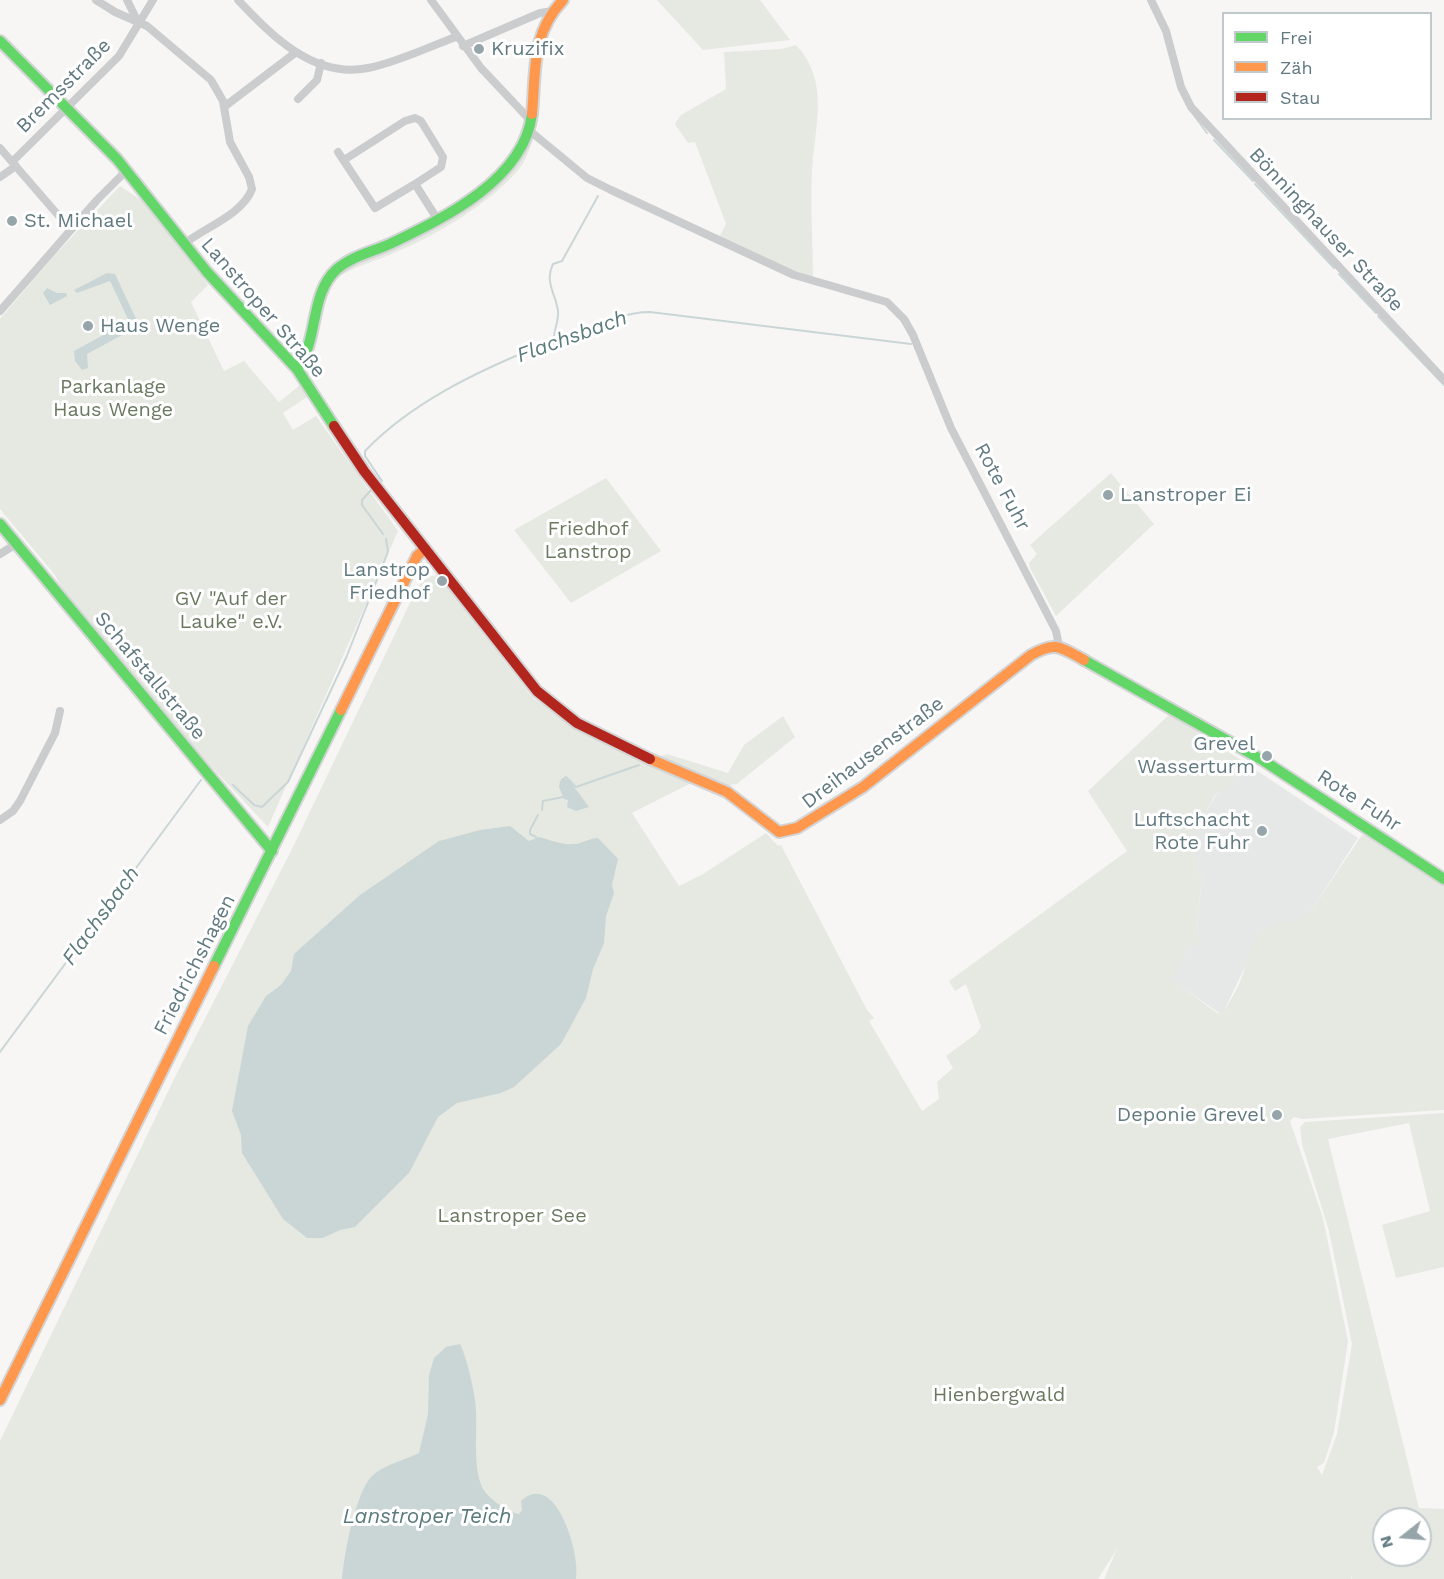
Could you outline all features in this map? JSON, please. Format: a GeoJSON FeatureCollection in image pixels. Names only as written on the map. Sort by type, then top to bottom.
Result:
{"type":"FeatureCollection","features":[{"type":"Feature","properties":{"kind":"main road"},"geometry":{"type":"LineString","coordinates":[[297,369],[305,359],[329,278],[342,264],[391,243],[436,217],[508,167],[521,150],[531,126],[540,40],[553,11],[562,0]]}},
{"type":"Feature","properties":{"kind":"main road","name":"Lanstroper Straße"},"geometry":{"type":"LineString","coordinates":[[0,41],[127,170],[229,298],[297,369],[364,471],[500,645]]}},
{"type":"Feature","properties":{"kind":"main road","name":"Schafstallstraße"},"geometry":{"type":"LineString","coordinates":[[0,524],[272,851]]}},
{"type":"Feature","properties":{"kind":"main road","name":"Friedrichshagen"},"geometry":{"type":"LineString","coordinates":[[0,1400],[394,602],[417,556],[425,549]]}},
{"type":"Feature","properties":{"kind":"main road","name":"Dreihausenstraße"},"geometry":{"type":"LineString","coordinates":[[500,645],[537,691],[554,707],[608,740],[721,789],[784,833],[803,828],[848,799],[1031,655],[1047,646],[1059,645]]}},
{"type":"Feature","properties":{"kind":"main road","name":"Rote Fuhr"},"geometry":{"type":"LineString","coordinates":[[1059,645],[1255,756],[1444,879]]}},
{"type":"Feature","properties":{"kind":"street"},"geometry":{"type":"LineString","coordinates":[[96,0],[157,33],[211,80],[224,107],[230,142],[249,177],[252,189],[247,199],[233,211],[184,244]]}},
{"type":"Feature","properties":{"kind":"street"},"geometry":{"type":"LineString","coordinates":[[127,0],[138,22]]}},
{"type":"Feature","properties":{"kind":"street","name":"Bremsstraße"},"geometry":{"type":"LineString","coordinates":[[0,177],[119,56],[153,0]]}},
{"type":"Feature","properties":{"kind":"street"},"geometry":{"type":"LineString","coordinates":[[238,0],[295,53],[343,68],[367,68],[456,37]]}},
{"type":"Feature","properties":{"kind":"street","name":"Rote Fuhr"},"geometry":{"type":"LineString","coordinates":[[431,0],[463,46],[531,126],[595,182],[786,272],[887,302],[899,313],[913,336],[951,428],[1056,631],[1059,645]]}},
{"type":"Feature","properties":{"kind":"street","name":"Bönninghauser Straße"},"geometry":{"type":"LineString","coordinates":[[1151,0],[1166,31],[1181,87],[1191,107],[1444,380]]}},
{"type":"Feature","properties":{"kind":"street"},"geometry":{"type":"LineString","coordinates":[[463,46],[540,13],[553,11]]}},
{"type":"Feature","properties":{"kind":"street"},"geometry":{"type":"LineString","coordinates":[[224,107],[295,53]]}},
{"type":"Feature","properties":{"kind":"street"},"geometry":{"type":"LineString","coordinates":[[298,99],[317,80],[321,63]]}},
{"type":"Feature","properties":{"kind":"street"},"geometry":{"type":"LineString","coordinates":[[338,152],[375,208],[441,167],[443,157],[421,121],[415,118],[345,160]]}},
{"type":"Feature","properties":{"kind":"street"},"geometry":{"type":"LineString","coordinates":[[0,148],[71,230]]}},
{"type":"Feature","properties":{"kind":"street"},"geometry":{"type":"LineString","coordinates":[[0,311],[127,170]]}},
{"type":"Feature","properties":{"kind":"street"},"geometry":{"type":"LineString","coordinates":[[415,184],[436,217]]}},
{"type":"Feature","properties":{"kind":"street"},"geometry":{"type":"LineString","coordinates":[[0,554],[16,544]]}},
{"type":"Feature","properties":{"kind":"street"},"geometry":{"type":"LineString","coordinates":[[0,820],[13,811],[20,801],[56,733],[60,711]]}},
{"type":"Feature","properties":{"kind":"shaded area"},"geometry":{"type":"Polygon","coordinates":[[[1247,764],[1358,838],[1303,920],[1262,931],[1222,1015],[1169,978],[1193,943],[1202,938],[1196,935],[1202,876],[1196,869],[1192,836],[1216,795],[1225,789],[1247,764]]]}},
{"type":"Feature","properties":{"kind":"green space"},"geometry":{"type":"Polygon","coordinates":[[[657,0],[760,0],[790,40],[703,50],[657,0]]]}},
{"type":"Feature","properties":{"kind":"green space"},"geometry":{"type":"Polygon","coordinates":[[[796,45],[807,59],[817,88],[817,120],[811,183],[813,281],[718,240],[726,224],[695,142],[688,143],[675,124],[681,115],[726,89],[724,52],[781,49],[796,45]]]}},
{"type":"Feature","properties":{"kind":"green space"},"geometry":{"type":"Polygon","coordinates":[[[530,131],[535,135],[522,165],[494,194],[462,217],[428,237],[356,268],[333,281],[342,264],[391,243],[508,167],[530,131]]]}},
{"type":"Feature","properties":{"kind":"green space"},"geometry":{"type":"Polygon","coordinates":[[[120,186],[144,202],[208,285],[191,302],[224,371],[244,361],[279,402],[300,385],[307,397],[283,413],[293,430],[316,416],[398,531],[268,827],[135,685],[76,616],[55,575],[0,509],[0,319],[49,261],[120,186]]]}},
{"type":"Feature","properties":{"kind":"green space"},"geometry":{"type":"Polygon","coordinates":[[[1111,473],[1154,524],[1056,616],[1030,568],[1029,563],[1037,554],[1030,545],[1111,473]]]}},
{"type":"Feature","properties":{"kind":"green space","name":"Friedhof Lanstrop"},"geometry":{"type":"Polygon","coordinates":[[[606,478],[661,551],[571,603],[514,530],[606,478]]]}},
{"type":"Feature","properties":{"kind":"green space","name":"Lanstroper See"},"geometry":{"type":"Polygon","coordinates":[[[437,575],[533,698],[557,715],[693,782],[632,813],[679,886],[703,874],[766,833],[778,846],[781,845],[867,1010],[874,1018],[869,1021],[922,1111],[939,1099],[937,1082],[953,1068],[946,1056],[976,1034],[981,1027],[966,984],[955,991],[949,981],[1127,851],[1088,791],[1170,714],[1247,764],[1225,790],[1215,795],[1193,836],[1196,869],[1202,876],[1196,934],[1202,937],[1200,945],[1193,943],[1170,978],[1217,1013],[1222,1014],[1236,990],[1256,939],[1271,925],[1298,920],[1311,911],[1362,835],[1373,837],[1444,885],[1444,1110],[1302,1119],[1294,1117],[1290,1121],[1323,1218],[1348,1341],[1334,1432],[1324,1463],[1317,1467],[1322,1475],[1337,1434],[1352,1344],[1329,1231],[1302,1144],[1300,1127],[1305,1122],[1444,1113],[1444,1267],[1396,1278],[1382,1225],[1430,1211],[1409,1123],[1328,1139],[1419,1507],[1372,1507],[1372,1567],[1432,1567],[1432,1509],[1444,1509],[1444,1579],[1352,1579],[1351,1575],[1351,1579],[1104,1579],[1117,1549],[1098,1579],[0,1579],[0,1441],[176,1075],[292,849],[418,586],[428,577],[437,575]]]}},
{"type":"Feature","properties":{"kind":"green space"},"geometry":{"type":"Polygon","coordinates":[[[783,716],[795,737],[737,784],[723,786],[659,757],[667,754],[728,773],[744,745],[783,716]]]}},
{"type":"Feature","properties":{"kind":"water"},"geometry":{"type":"Polygon","coordinates":[[[107,273],[115,274],[138,323],[133,329],[87,354],[88,368],[82,370],[75,361],[74,351],[129,321],[110,281],[77,293],[74,290],[107,273]]]}},
{"type":"Feature","properties":{"kind":"water"},"geometry":{"type":"Polygon","coordinates":[[[47,288],[57,293],[66,293],[67,296],[50,305],[43,293],[47,288]]]}},
{"type":"Feature","properties":{"kind":"water"},"geometry":{"type":"Polygon","coordinates":[[[569,780],[589,807],[576,811],[567,807],[568,800],[564,799],[559,787],[560,781],[569,780]]]}},
{"type":"Feature","properties":{"kind":"water","name":"Lanstroper See"},"geometry":{"type":"Polygon","coordinates":[[[510,826],[529,841],[539,837],[574,844],[598,838],[618,859],[612,885],[614,893],[606,916],[604,943],[593,969],[586,998],[561,1044],[514,1087],[501,1093],[457,1103],[438,1117],[409,1173],[355,1227],[340,1230],[323,1238],[307,1238],[283,1219],[242,1153],[241,1135],[232,1111],[248,1026],[266,996],[281,985],[291,971],[294,954],[360,895],[439,841],[480,830],[510,826]]]}},
{"type":"Feature","properties":{"kind":"water","name":"Lanstroper Teich"},"geometry":{"type":"Polygon","coordinates":[[[460,1344],[468,1367],[474,1397],[476,1460],[482,1487],[498,1504],[519,1514],[522,1510],[521,1501],[534,1494],[545,1496],[555,1505],[564,1519],[570,1536],[577,1568],[576,1579],[342,1579],[351,1525],[360,1496],[372,1476],[382,1469],[419,1453],[428,1414],[429,1375],[434,1358],[446,1347],[460,1344]]]}},
{"type":"Feature","properties":{"kind":"waterway"},"geometry":{"type":"LineString","coordinates":[[1190,110],[1207,133]]}},
{"type":"Feature","properties":{"kind":"waterway"},"geometry":{"type":"LineString","coordinates":[[1214,140],[1253,181]]}},
{"type":"Feature","properties":{"kind":"waterway"},"geometry":{"type":"LineString","coordinates":[[1255,184],[1334,268]]}},
{"type":"Feature","properties":{"kind":"waterway"},"geometry":{"type":"LineString","coordinates":[[554,344],[558,311],[550,282],[551,270],[553,264],[562,261],[598,196]]}},
{"type":"Feature","properties":{"kind":"waterway"},"geometry":{"type":"LineString","coordinates":[[1339,274],[1376,313]]}},
{"type":"Feature","properties":{"kind":"waterway","name":"Flachsbach"},"geometry":{"type":"LineString","coordinates":[[382,481],[365,456],[365,451],[403,418],[445,390],[468,378],[540,346],[561,342],[627,315],[650,312],[911,344]]}},
{"type":"Feature","properties":{"kind":"waterway"},"geometry":{"type":"LineString","coordinates":[[1378,316],[1444,385]]}},
{"type":"Feature","properties":{"kind":"waterway","name":"Flachsbach"},"geometry":{"type":"LineString","coordinates":[[372,489],[362,500],[362,505],[383,534]]}},
{"type":"Feature","properties":{"kind":"waterway","name":"Flachsbach"},"geometry":{"type":"LineString","coordinates":[[233,785],[254,805],[262,807],[288,782],[346,658],[388,552],[386,539]]}},
{"type":"Feature","properties":{"kind":"waterway"},"geometry":{"type":"LineString","coordinates":[[562,780],[566,777],[576,787],[639,765]]}},
{"type":"Feature","properties":{"kind":"waterway","name":"Flachsbach"},"geometry":{"type":"LineString","coordinates":[[0,1052],[201,780]]}},
{"type":"Feature","properties":{"kind":"waterway"},"geometry":{"type":"LineString","coordinates":[[542,810],[543,801],[563,797]]}},
{"type":"Feature","properties":{"kind":"waterway"},"geometry":{"type":"LineString","coordinates":[[536,837],[530,834],[530,830],[538,815]]}},
{"type":"Feature","properties":{"kind":"traffic: fast"},"geometry":{"type":"LineString","coordinates":[[0,41],[117,159],[207,272],[297,369],[334,426]]}},
{"type":"Feature","properties":{"kind":"traffic: fast"},"geometry":{"type":"LineString","coordinates":[[297,369],[309,345],[322,291],[328,279],[337,269],[356,257],[390,244],[434,222],[478,194],[498,177],[514,158],[526,137],[532,114]]}},
{"type":"Feature","properties":{"kind":"traffic: fast"},"geometry":{"type":"LineString","coordinates":[[0,524],[272,851]]}},
{"type":"Feature","properties":{"kind":"traffic: fast"},"geometry":{"type":"LineString","coordinates":[[1084,660],[1264,761],[1444,879]]}},
{"type":"Feature","properties":{"kind":"traffic: fast"},"geometry":{"type":"LineString","coordinates":[[214,966],[341,710]]}},
{"type":"Feature","properties":{"kind":"traffic: slow"},"geometry":{"type":"LineString","coordinates":[[532,114],[535,68],[540,39],[545,26],[563,0]]}},
{"type":"Feature","properties":{"kind":"traffic: slow"},"geometry":{"type":"LineString","coordinates":[[341,710],[417,556],[425,549]]}},
{"type":"Feature","properties":{"kind":"traffic: slow"},"geometry":{"type":"LineString","coordinates":[[650,759],[727,792],[779,832],[797,828],[863,787],[1031,655],[1046,648],[1058,647],[1084,660]]}},
{"type":"Feature","properties":{"kind":"traffic: slow"},"geometry":{"type":"LineString","coordinates":[[0,1400],[214,966]]}},
{"type":"Feature","properties":{"kind":"traffic: jam"},"geometry":{"type":"LineString","coordinates":[[334,426],[364,471],[537,691],[577,723],[650,759]]}},
{"type":"Feature","properties":{"kind":"place","name":"Kruzifix"},"geometry":{"type":"Point","coordinates":[479,49]}},
{"type":"Feature","properties":{"kind":"place","name":"St. Michael"},"geometry":{"type":"Point","coordinates":[12,221]}},
{"type":"Feature","properties":{"kind":"place","name":"Haus Wenge"},"geometry":{"type":"Point","coordinates":[88,326]}},
{"type":"Feature","properties":{"kind":"place","name":"Lanstroper Ei"},"geometry":{"type":"Point","coordinates":[1108,495]}},
{"type":"Feature","properties":{"kind":"place","name":"Lanstrop Friedhof"},"geometry":{"type":"Point","coordinates":[442,581]}},
{"type":"Feature","properties":{"kind":"place","name":"Grevel Wasserturm"},"geometry":{"type":"Point","coordinates":[1267,756]}},
{"type":"Feature","properties":{"kind":"place","name":"Luftschacht Rote Fuhr"},"geometry":{"type":"Point","coordinates":[1262,831]}},
{"type":"Feature","properties":{"kind":"place","name":"Deponie Grevel"},"geometry":{"type":"Point","coordinates":[1277,1115]}},
{"type":"Feature","properties":{"kind":"park label","name":"Parkanlage Haus Wenge"},"geometry":{"type":"Point","coordinates":[113,398]}},
{"type":"Feature","properties":{"kind":"park label","name":"GV \"Auf der Lauke\" e.V."},"geometry":{"type":"Point","coordinates":[231,610]}},
{"type":"Feature","properties":{"kind":"park label","name":"Hienbergwald"},"geometry":{"type":"Point","coordinates":[999,1395]}}]}
